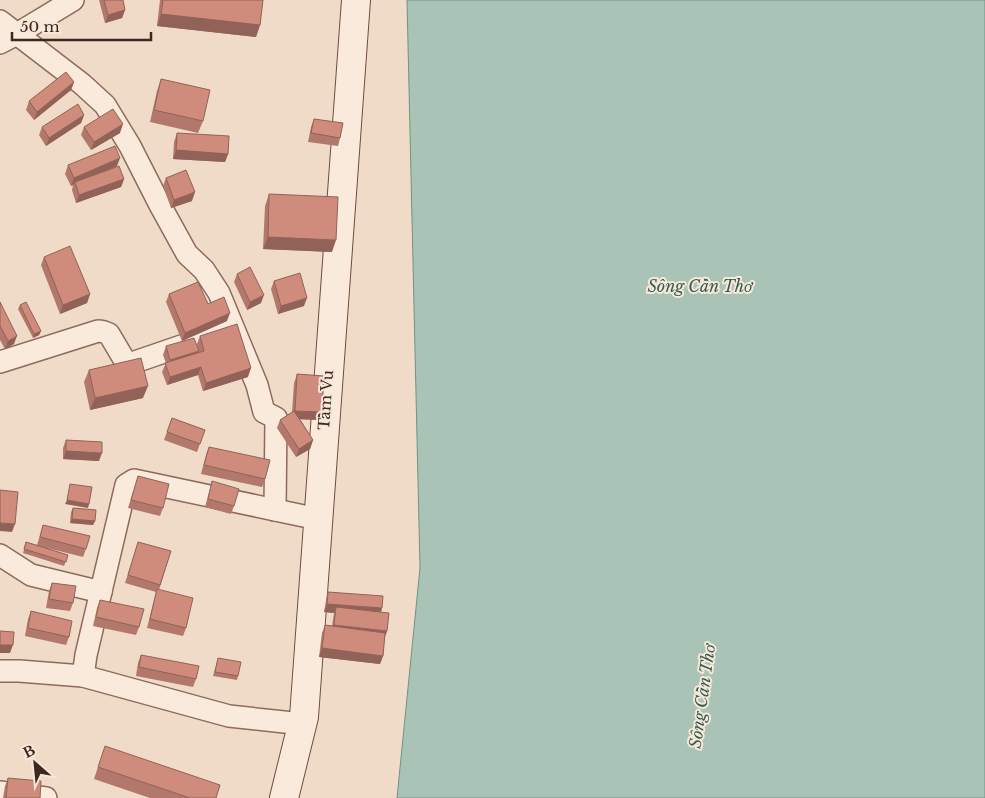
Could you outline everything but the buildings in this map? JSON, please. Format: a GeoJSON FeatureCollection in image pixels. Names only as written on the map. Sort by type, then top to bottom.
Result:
{"type":"FeatureCollection","features":[{"type":"Feature","properties":{"kind":"street"},"geometry":{"type":"LineString","coordinates":[[8,38],[73,0]]}},
{"type":"Feature","properties":{"kind":"street","name":"Tầm Vu"},"geometry":{"type":"LineString","coordinates":[[284,798],[304,717],[356,0]]}},
{"type":"Feature","properties":{"kind":"street"},"geometry":{"type":"LineString","coordinates":[[0,21],[8,38],[82,84],[105,105],[130,146],[187,254],[204,270],[219,293],[256,385],[264,412],[276,418],[275,510]]}},
{"type":"Feature","properties":{"kind":"street"},"geometry":{"type":"LineString","coordinates":[[0,362],[102,331],[109,334],[125,361],[132,363],[233,328]]}},
{"type":"Feature","properties":{"kind":"street"},"geometry":{"type":"LineString","coordinates":[[83,676],[86,655],[126,484],[134,480],[318,519]]}},
{"type":"Feature","properties":{"kind":"street"},"geometry":{"type":"LineString","coordinates":[[0,555],[31,575],[101,592]]}},
{"type":"Feature","properties":{"kind":"street"},"geometry":{"type":"LineString","coordinates":[[0,671],[26,671],[83,676],[229,716],[302,724]]}},
{"type":"Feature","properties":{"kind":"street"},"geometry":{"type":"LineString","coordinates":[[0,792],[46,798]]}},
{"type":"Feature","properties":{"kind":"water","name":"Sông Cần Thơ"},"geometry":{"type":"Polygon","coordinates":[[[407,0],[985,0],[985,798],[397,798],[420,568],[407,0]]]}}]}
